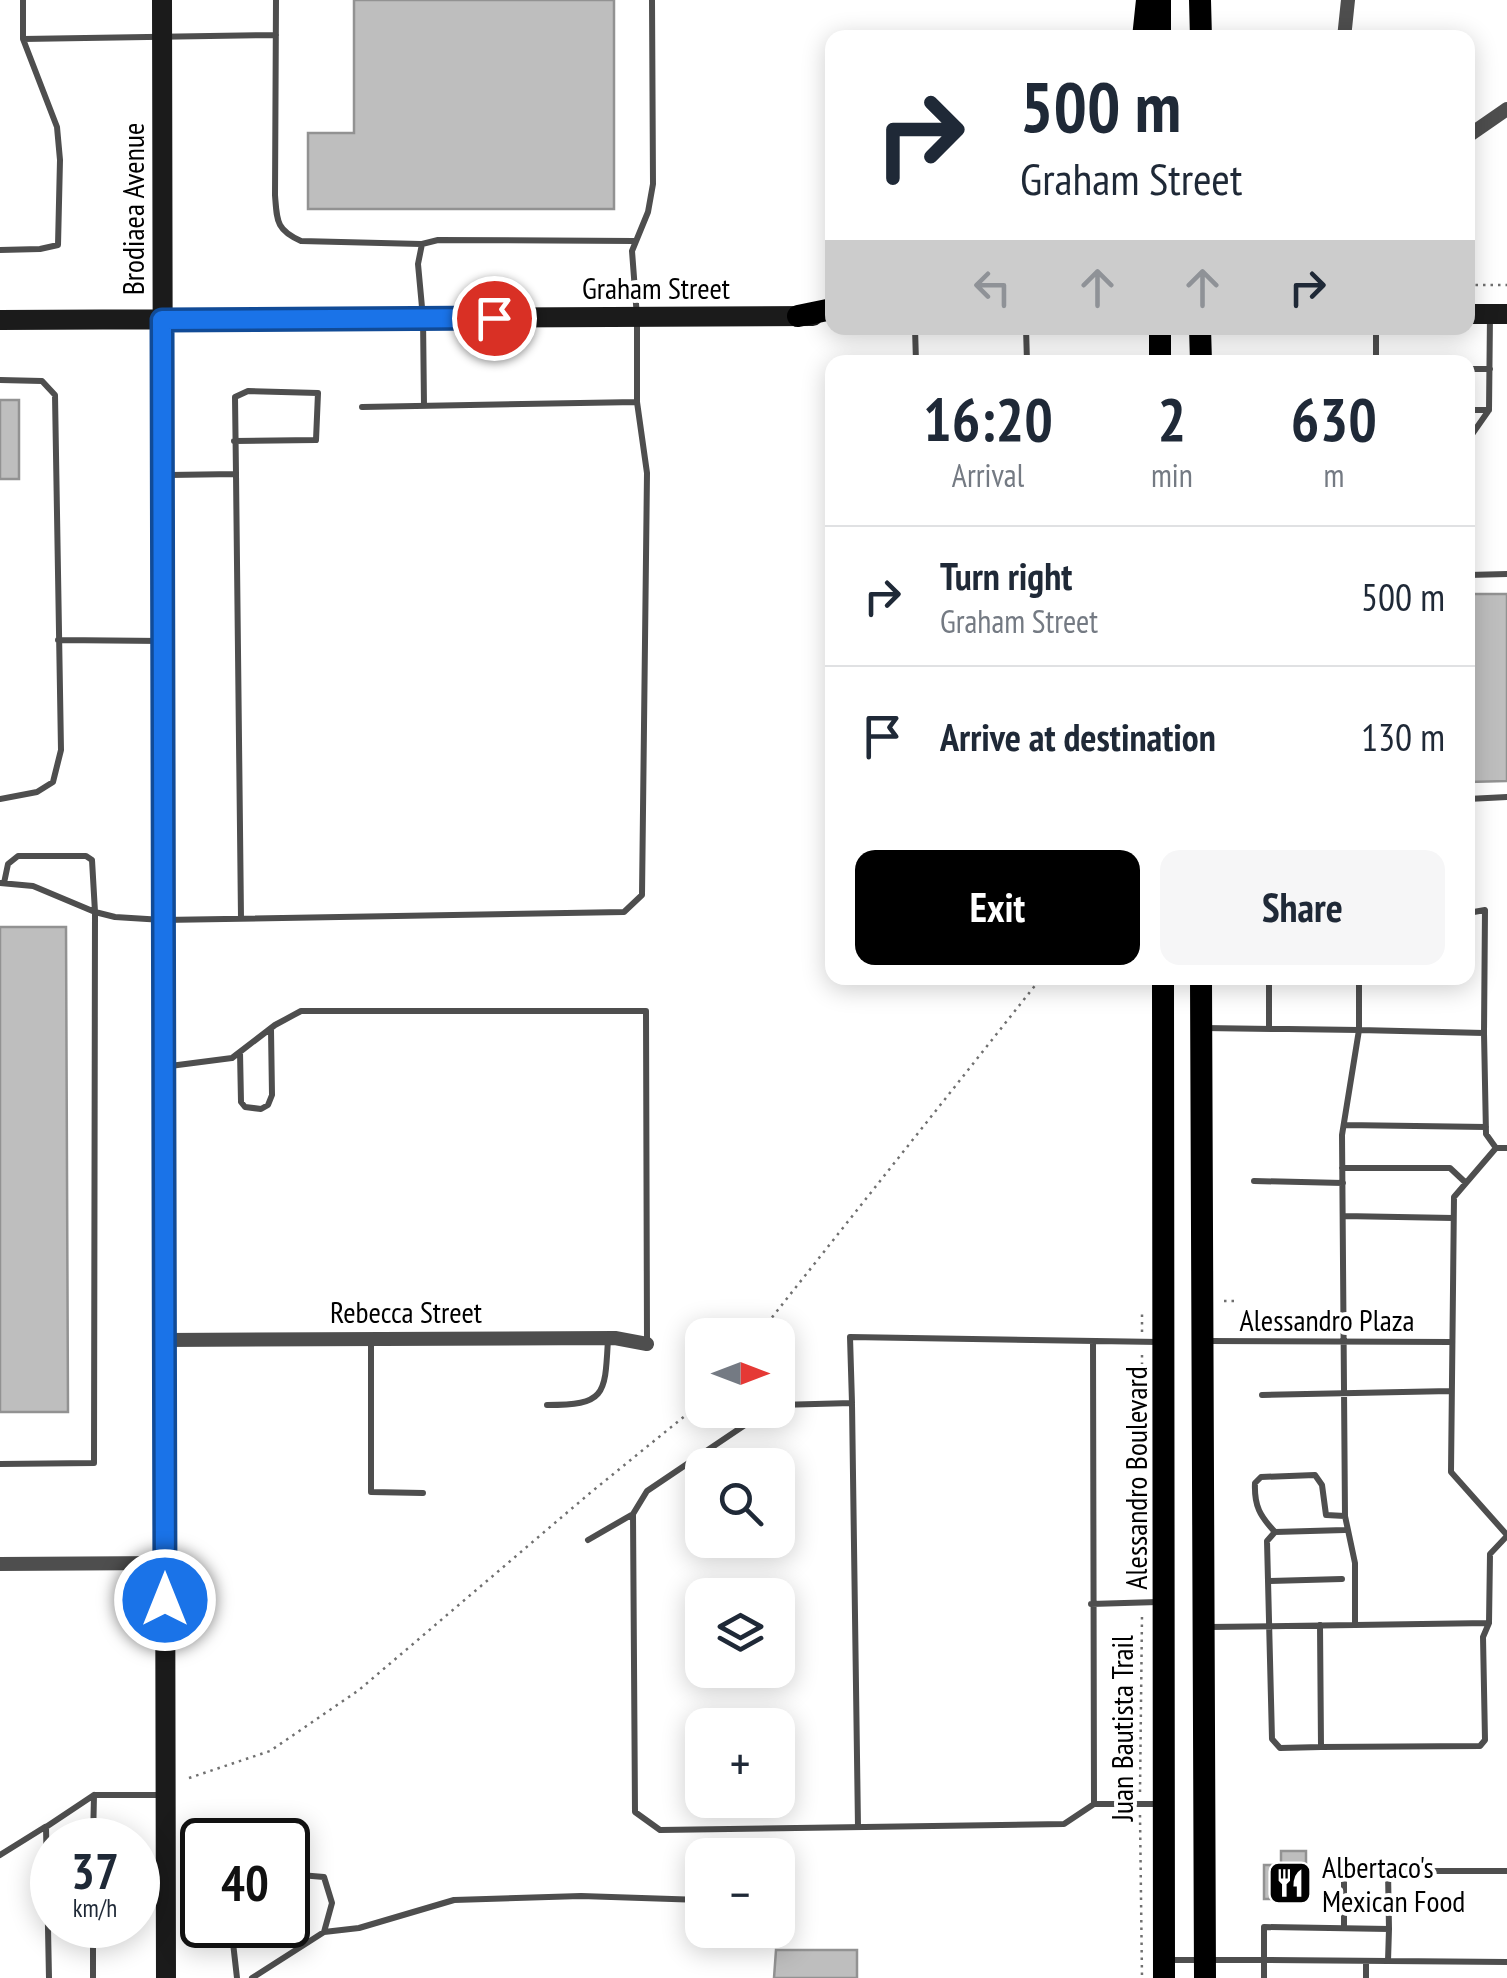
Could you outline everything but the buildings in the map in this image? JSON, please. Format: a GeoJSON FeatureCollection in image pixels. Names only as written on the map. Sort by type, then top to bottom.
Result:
{"type":"FeatureCollection","features":[{"type":"Feature","properties":{"kind":"main road"},"geometry":{"type":"LineString","coordinates":[[1144,30],[1147,0]]}},
{"type":"Feature","properties":{"kind":"main road"},"geometry":{"type":"LineString","coordinates":[[1160,0],[1160,30]]}},
{"type":"Feature","properties":{"kind":"main road"},"geometry":{"type":"LineString","coordinates":[[1200,0],[1200,30]]}},
{"type":"Feature","properties":{"kind":"main road"},"geometry":{"type":"LineString","coordinates":[[798,316],[825,313]]}},
{"type":"Feature","properties":{"kind":"main road","name":"Alessandro Boulevard"},"geometry":{"type":"LineString","coordinates":[[1163,985],[1154,1342],[1153,1602],[1164,1804],[1164,1969]]}},
{"type":"Feature","properties":{"kind":"main road"},"geometry":{"type":"LineString","coordinates":[[1202,985],[1204,1969]]}},
{"type":"Feature","properties":{"kind":"main road"},"geometry":{"type":"LineString","coordinates":[[1154,1342],[1202,1341]]}},
{"type":"Feature","properties":{"kind":"street","name":"Brodiaea Avenue"},"geometry":{"type":"LineString","coordinates":[[162,0],[166,1978]]}},
{"type":"Feature","properties":{"kind":"street"},"geometry":{"type":"LineString","coordinates":[[1345,30],[1348,0]]}},
{"type":"Feature","properties":{"kind":"street"},"geometry":{"type":"LineString","coordinates":[[1475,131],[1507,109]]}},
{"type":"Feature","properties":{"kind":"street","name":"Graham Street"},"geometry":{"type":"LineString","coordinates":[[0,320],[798,316]]}},
{"type":"Feature","properties":{"kind":"street","name":"Rebecca Street"},"geometry":{"type":"LineString","coordinates":[[164,1340],[608,1338],[647,1344]]}},
{"type":"Feature","properties":{"kind":"street"},"geometry":{"type":"LineString","coordinates":[[0,1564],[165,1563]]}},
{"type":"Feature","properties":{"kind":"lane"},"geometry":{"type":"LineString","coordinates":[[0,250],[40,250],[58,245],[60,160],[56,127],[23,38],[23,0]]}},
{"type":"Feature","properties":{"kind":"lane"},"geometry":{"type":"LineString","coordinates":[[276,0],[275,196],[276,218],[285,234],[301,241],[422,244],[438,240],[634,241]]}},
{"type":"Feature","properties":{"kind":"lane"},"geometry":{"type":"LineString","coordinates":[[0,1464],[94,1463],[95,912],[94,869],[92,860],[86,856],[18,856],[8,864],[2,883],[32,886],[95,912],[164,920],[624,912],[642,895],[647,473],[636,402],[637,317],[632,261],[634,241],[648,212],[653,184],[652,0]]}},
{"type":"Feature","properties":{"kind":"lane"},"geometry":{"type":"LineString","coordinates":[[23,38],[276,35]]}},
{"type":"Feature","properties":{"kind":"lane"},"geometry":{"type":"LineString","coordinates":[[422,244],[418,264],[424,406]]}},
{"type":"Feature","properties":{"kind":"lane"},"geometry":{"type":"LineString","coordinates":[[1475,430],[1489,410],[1498,314]]}},
{"type":"Feature","properties":{"kind":"lane"},"geometry":{"type":"LineString","coordinates":[[1475,369],[1490,369]]}},
{"type":"Feature","properties":{"kind":"lane"},"geometry":{"type":"LineString","coordinates":[[0,380],[42,381],[54,395],[61,750],[53,782],[37,792],[0,799]]}},
{"type":"Feature","properties":{"kind":"lane"},"geometry":{"type":"LineString","coordinates":[[234,441],[316,440],[318,393],[248,392],[235,396],[234,441],[241,918]]}},
{"type":"Feature","properties":{"kind":"lane"},"geometry":{"type":"LineString","coordinates":[[362,408],[636,402]]}},
{"type":"Feature","properties":{"kind":"lane"},"geometry":{"type":"LineString","coordinates":[[1475,410],[1489,410]]}},
{"type":"Feature","properties":{"kind":"lane"},"geometry":{"type":"LineString","coordinates":[[163,475],[236,474]]}},
{"type":"Feature","properties":{"kind":"lane"},"geometry":{"type":"LineString","coordinates":[[1475,575],[1507,574]]}},
{"type":"Feature","properties":{"kind":"lane"},"geometry":{"type":"LineString","coordinates":[[58,640],[163,640]]}},
{"type":"Feature","properties":{"kind":"lane"},"geometry":{"type":"LineString","coordinates":[[1475,798],[1507,797]]}},
{"type":"Feature","properties":{"kind":"lane"},"geometry":{"type":"LineString","coordinates":[[1475,912],[1485,910],[1486,1134],[1496,1148]]}},
{"type":"Feature","properties":{"kind":"lane"},"geometry":{"type":"LineString","coordinates":[[1269,985],[1269,1029]]}},
{"type":"Feature","properties":{"kind":"lane"},"geometry":{"type":"LineString","coordinates":[[1355,1624],[1355,1564],[1345,1516],[1342,1168],[1344,1126],[1359,1030],[1359,985]]}},
{"type":"Feature","properties":{"kind":"lane"},"geometry":{"type":"LineString","coordinates":[[164,1066],[232,1058],[301,1011],[646,1011],[647,1344]]}},
{"type":"Feature","properties":{"kind":"lane"},"geometry":{"type":"LineString","coordinates":[[1202,1028],[1484,1033]]}},
{"type":"Feature","properties":{"kind":"lane"},"geometry":{"type":"LineString","coordinates":[[240,1052],[240,1102],[245,1107],[261,1109],[268,1105],[272,1095],[271,1029]]}},
{"type":"Feature","properties":{"kind":"lane"},"geometry":{"type":"LineString","coordinates":[[1344,1126],[1486,1127]]}},
{"type":"Feature","properties":{"kind":"lane"},"geometry":{"type":"LineString","coordinates":[[1346,1530],[1275,1532],[1267,1540],[1272,1740],[1280,1748],[1480,1746],[1484,1740],[1483,1637],[1488,1623],[1490,1554],[1507,1535],[1451,1472],[1453,1218],[1454,1198],[1496,1148],[1507,1148]]}},
{"type":"Feature","properties":{"kind":"lane"},"geometry":{"type":"LineString","coordinates":[[1342,1168],[1450,1168],[1466,1183]]}},
{"type":"Feature","properties":{"kind":"lane"},"geometry":{"type":"LineString","coordinates":[[1254,1181],[1343,1183]]}},
{"type":"Feature","properties":{"kind":"lane"},"geometry":{"type":"LineString","coordinates":[[1343,1216],[1453,1218]]}},
{"type":"Feature","properties":{"kind":"lane"},"geometry":{"type":"LineString","coordinates":[[858,1827],[850,1337],[1154,1342]]}},
{"type":"Feature","properties":{"kind":"lane"},"geometry":{"type":"LineString","coordinates":[[546,1405],[584,1405],[595,1397],[605,1383],[608,1338]]}},
{"type":"Feature","properties":{"kind":"lane"},"geometry":{"type":"LineString","coordinates":[[371,1339],[371,1492],[423,1493]]}},
{"type":"Feature","properties":{"kind":"lane"},"geometry":{"type":"LineString","coordinates":[[1093,1341],[1094,1804]]}},
{"type":"Feature","properties":{"kind":"lane","name":"Alessandro Plaza"},"geometry":{"type":"LineString","coordinates":[[1202,1341],[1452,1342]]}},
{"type":"Feature","properties":{"kind":"lane"},"geometry":{"type":"LineString","coordinates":[[1262,1395],[1452,1391]]}},
{"type":"Feature","properties":{"kind":"lane"},"geometry":{"type":"LineString","coordinates":[[795,1404],[852,1403]]}},
{"type":"Feature","properties":{"kind":"lane"},"geometry":{"type":"LineString","coordinates":[[588,1540],[633,1514],[647,1491],[740,1428]]}},
{"type":"Feature","properties":{"kind":"lane"},"geometry":{"type":"LineString","coordinates":[[1275,1532],[1258,1514],[1255,1483],[1261,1477],[1316,1475],[1322,1485],[1326,1515],[1345,1516]]}},
{"type":"Feature","properties":{"kind":"lane"},"geometry":{"type":"LineString","coordinates":[[633,1514],[634,1812],[660,1830],[1064,1824],[1094,1804],[1164,1804]]}},
{"type":"Feature","properties":{"kind":"lane"},"geometry":{"type":"LineString","coordinates":[[1269,1581],[1342,1580]]}},
{"type":"Feature","properties":{"kind":"lane"},"geometry":{"type":"LineString","coordinates":[[1091,1604],[1153,1602]]}},
{"type":"Feature","properties":{"kind":"lane"},"geometry":{"type":"LineString","coordinates":[[1203,1628],[1488,1623]]}},
{"type":"Feature","properties":{"kind":"lane"},"geometry":{"type":"LineString","coordinates":[[1320,1626],[1321,1747]]}},
{"type":"Feature","properties":{"kind":"lane"},"geometry":{"type":"LineString","coordinates":[[60,1818],[94,1795],[165,1795]]}},
{"type":"Feature","properties":{"kind":"lane"},"geometry":{"type":"LineString","coordinates":[[94,1795],[94,1818]]}},
{"type":"Feature","properties":{"kind":"lane"},"geometry":{"type":"LineString","coordinates":[[0,1855],[30,1837]]}},
{"type":"Feature","properties":{"kind":"lane"},"geometry":{"type":"LineString","coordinates":[[1388,1961],[1388,1871],[1507,1871]]}},
{"type":"Feature","properties":{"kind":"lane"},"geometry":{"type":"LineString","coordinates":[[310,1876],[324,1878],[332,1903],[324,1932]]}},
{"type":"Feature","properties":{"kind":"lane"},"geometry":{"type":"LineString","coordinates":[[1344,1876],[1344,1928]]}},
{"type":"Feature","properties":{"kind":"lane"},"geometry":{"type":"LineString","coordinates":[[252,1978],[324,1932],[358,1928],[454,1900],[580,1896],[685,1899]]}},
{"type":"Feature","properties":{"kind":"lane"},"geometry":{"type":"LineString","coordinates":[[1264,1978],[1264,1927],[1389,1929]]}},
{"type":"Feature","properties":{"kind":"lane"},"geometry":{"type":"LineString","coordinates":[[48,1948],[49,1978]]}},
{"type":"Feature","properties":{"kind":"lane"},"geometry":{"type":"LineString","coordinates":[[92,1978],[93,1948]]}},
{"type":"Feature","properties":{"kind":"lane"},"geometry":{"type":"LineString","coordinates":[[234,1948],[237,1978]]}},
{"type":"Feature","properties":{"kind":"lane"},"geometry":{"type":"LineString","coordinates":[[1164,1969],[1204,1969],[1264,1960],[1507,1962]]}},
{"type":"Feature","properties":{"kind":"lane"},"geometry":{"type":"LineString","coordinates":[[1366,1961],[1366,1978]]}},
{"type":"Feature","properties":{"kind":"path"},"geometry":{"type":"LineString","coordinates":[[1475,285],[1507,285]]}},
{"type":"Feature","properties":{"kind":"path"},"geometry":{"type":"LineString","coordinates":[[771,1318],[1035,985]]}},
{"type":"Feature","properties":{"kind":"path","name":"Juan Bautista Trail"},"geometry":{"type":"LineString","coordinates":[[1142,1298],[1154,1342],[1153,1602],[1140,1803],[1142,1978]]}},
{"type":"Feature","properties":{"kind":"path"},"geometry":{"type":"LineString","coordinates":[[189,1778],[270,1752],[359,1690],[685,1416]]}},
{"type":"Feature","properties":{"kind":"place","name":"Albertaco's Mexican Food"},"geometry":{"type":"Point","coordinates":[1290,1883]}},
{"type":"Feature","properties":{"kind":"route"},"geometry":{"type":"LineString","coordinates":[[165,1600],[162,320],[494,318]]}}]}
